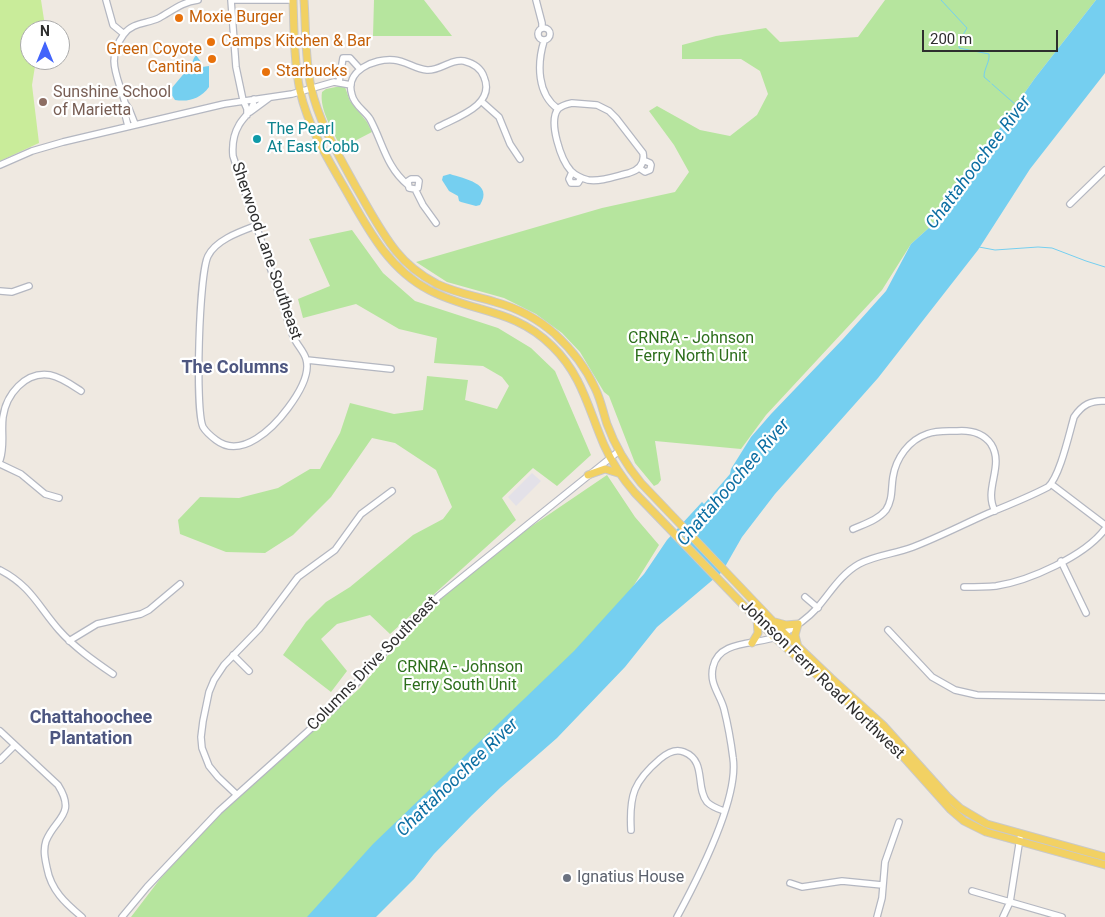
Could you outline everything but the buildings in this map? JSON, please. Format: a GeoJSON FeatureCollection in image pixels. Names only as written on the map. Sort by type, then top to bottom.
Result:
{"type":"FeatureCollection","features":[{"type":"Feature","properties":{"kind":"main road","name":"Johnson Ferry Road Northwest"},"geometry":{"type":"LineString","coordinates":[[293,0],[296,60],[301,92],[312,128],[371,235],[389,258],[409,277],[426,289],[450,300],[513,319],[546,340],[564,358],[579,381],[610,457],[635,493],[775,638],[881,732],[956,815],[979,830],[1105,865]]}},
{"type":"Feature","properties":{"kind":"main road","name":"Johnson Ferry Road Northwest"},"geometry":{"type":"LineString","coordinates":[[304,0],[307,59],[311,88],[328,136],[378,227],[396,252],[414,268],[437,283],[461,293],[493,301],[517,310],[542,324],[554,334],[579,360],[590,378],[599,396],[607,423],[619,451],[634,475],[798,648],[880,721],[960,808],[982,822],[1105,857]]}},
{"type":"Feature","properties":{"kind":"main road"},"geometry":{"type":"LineString","coordinates":[[588,474],[605,469],[620,474]]}},
{"type":"Feature","properties":{"kind":"main road"},"geometry":{"type":"LineString","coordinates":[[752,643],[758,634],[757,619]]}},
{"type":"Feature","properties":{"kind":"main road"},"geometry":{"type":"LineString","coordinates":[[772,621],[785,625],[798,624],[795,634],[798,648]]}},
{"type":"Feature","properties":{"kind":"street"},"geometry":{"type":"LineString","coordinates":[[106,0],[113,25],[124,34]]}},
{"type":"Feature","properties":{"kind":"street"},"geometry":{"type":"LineString","coordinates":[[135,124],[125,103],[115,71],[113,61],[117,45],[124,34],[134,25],[157,19],[179,5],[198,0]]}},
{"type":"Feature","properties":{"kind":"street"},"geometry":{"type":"LineString","coordinates":[[248,114],[242,100],[236,67],[233,0],[293,0]]}},
{"type":"Feature","properties":{"kind":"street"},"geometry":{"type":"LineString","coordinates":[[536,0],[542,23],[542,28],[537,35],[544,41]]}},
{"type":"Feature","properties":{"kind":"street"},"geometry":{"type":"LineString","coordinates":[[542,28],[547,28],[550,33],[549,37],[544,41],[540,74],[542,87],[547,100],[558,110]]}},
{"type":"Feature","properties":{"kind":"street"},"geometry":{"type":"LineString","coordinates":[[339,82],[343,58],[350,58],[360,69]]}},
{"type":"Feature","properties":{"kind":"street"},"geometry":{"type":"LineString","coordinates":[[436,223],[415,190],[412,190],[397,175],[390,164],[370,119],[353,98],[351,85],[355,74],[369,64],[390,60],[430,70],[451,62],[466,62],[475,66],[483,74],[486,87],[481,101],[476,107],[438,127]]}},
{"type":"Feature","properties":{"kind":"street"},"geometry":{"type":"LineString","coordinates":[[0,165],[39,149],[135,124],[242,100],[301,92],[329,83],[339,82],[351,85]]}},
{"type":"Feature","properties":{"kind":"street","name":"Sherwood Lane Southeast"},"geometry":{"type":"LineString","coordinates":[[248,114],[272,96]]}},
{"type":"Feature","properties":{"kind":"street","name":"Sherwood Lane Southeast"},"geometry":{"type":"LineString","coordinates":[[254,99],[254,104],[237,130],[232,148],[236,168],[293,336],[307,360],[304,379],[288,409],[262,435],[250,442],[230,446],[223,445],[209,434],[201,420],[201,304],[203,272],[208,256],[216,247],[232,236],[255,226]]}},
{"type":"Feature","properties":{"kind":"street"},"geometry":{"type":"LineString","coordinates":[[481,101],[499,117],[510,144],[520,159]]}},
{"type":"Feature","properties":{"kind":"street"},"geometry":{"type":"LineString","coordinates":[[125,103],[124,110],[128,126]]}},
{"type":"Feature","properties":{"kind":"street"},"geometry":{"type":"LineString","coordinates":[[572,103],[597,105],[609,111],[639,146],[643,153],[643,160],[639,168],[601,180],[582,178],[572,172],[562,156],[554,126],[554,116],[558,110],[572,103]]}},
{"type":"Feature","properties":{"kind":"street"},"geometry":{"type":"LineString","coordinates":[[639,168],[645,172],[650,170],[650,163],[643,160]]}},
{"type":"Feature","properties":{"kind":"street"},"geometry":{"type":"LineString","coordinates":[[1070,204],[1105,170]]}},
{"type":"Feature","properties":{"kind":"street"},"geometry":{"type":"LineString","coordinates":[[572,172],[569,179],[571,183],[578,183],[582,178]]}},
{"type":"Feature","properties":{"kind":"street"},"geometry":{"type":"LineString","coordinates":[[408,185],[410,179],[417,179],[420,185],[415,190]]}},
{"type":"Feature","properties":{"kind":"street"},"geometry":{"type":"LineString","coordinates":[[0,291],[12,292],[29,286]]}},
{"type":"Feature","properties":{"kind":"street"},"geometry":{"type":"LineString","coordinates":[[307,360],[391,369]]}},
{"type":"Feature","properties":{"kind":"street"},"geometry":{"type":"LineString","coordinates":[[43,368],[43,375]]}},
{"type":"Feature","properties":{"kind":"street"},"geometry":{"type":"LineString","coordinates":[[0,460],[4,446],[3,415],[8,402],[20,384],[31,377],[43,375],[59,378],[81,391]]}},
{"type":"Feature","properties":{"kind":"street"},"geometry":{"type":"LineString","coordinates":[[677,917],[707,856],[733,784],[734,759],[723,706],[713,684],[713,666],[718,656],[726,649],[775,638],[798,624],[818,608],[840,579],[856,566],[883,554],[912,547],[1038,493],[1051,484],[1058,469],[1074,417],[1079,410],[1093,402],[1105,401]]}},
{"type":"Feature","properties":{"kind":"street"},"geometry":{"type":"LineString","coordinates":[[853,529],[875,519],[884,512],[891,499],[894,473],[901,455],[917,438],[936,432],[971,431],[982,436],[990,443],[996,459],[990,497],[995,511]]}},
{"type":"Feature","properties":{"kind":"street","name":"Columns Drive Southeast"},"geometry":{"type":"LineString","coordinates":[[122,917],[147,887],[236,794],[336,706],[414,619],[439,596],[588,474],[619,451]]}},
{"type":"Feature","properties":{"kind":"street"},"geometry":{"type":"LineString","coordinates":[[0,464],[20,474],[45,494],[59,498]]}},
{"type":"Feature","properties":{"kind":"street"},"geometry":{"type":"LineString","coordinates":[[1051,484],[1105,525]]}},
{"type":"Feature","properties":{"kind":"street"},"geometry":{"type":"LineString","coordinates":[[236,794],[209,766],[203,752],[201,737],[210,687],[220,669],[258,629],[298,576],[336,550],[361,514],[392,491]]}},
{"type":"Feature","properties":{"kind":"street"},"geometry":{"type":"LineString","coordinates":[[964,587],[994,586],[1031,576],[1088,547],[1105,529]]}},
{"type":"Feature","properties":{"kind":"street"},"geometry":{"type":"LineString","coordinates":[[1061,561],[1086,613]]}},
{"type":"Feature","properties":{"kind":"street"},"geometry":{"type":"LineString","coordinates":[[0,570],[19,582],[33,595],[69,641],[113,674]]}},
{"type":"Feature","properties":{"kind":"street"},"geometry":{"type":"LineString","coordinates":[[69,641],[97,624],[141,614],[149,610],[180,584]]}},
{"type":"Feature","properties":{"kind":"street"},"geometry":{"type":"LineString","coordinates":[[806,596],[818,608]]}},
{"type":"Feature","properties":{"kind":"street"},"geometry":{"type":"LineString","coordinates":[[888,630],[932,677],[955,690],[977,694],[1105,697]]}},
{"type":"Feature","properties":{"kind":"street"},"geometry":{"type":"LineString","coordinates":[[233,655],[249,670]]}},
{"type":"Feature","properties":{"kind":"street"},"geometry":{"type":"LineString","coordinates":[[0,731],[58,785],[63,795],[64,811],[61,820],[46,841],[45,862],[50,882],[58,895],[82,917]]}},
{"type":"Feature","properties":{"kind":"street"},"geometry":{"type":"LineString","coordinates":[[0,760],[15,745]]}},
{"type":"Feature","properties":{"kind":"street"},"geometry":{"type":"LineString","coordinates":[[631,830],[630,814],[635,787],[639,779],[664,755],[673,751],[685,752],[696,760],[699,766],[705,799],[712,806],[724,811]]}},
{"type":"Feature","properties":{"kind":"street"},"geometry":{"type":"LineString","coordinates":[[877,917],[882,898],[884,862],[899,822]]}},
{"type":"Feature","properties":{"kind":"street"},"geometry":{"type":"LineString","coordinates":[[1003,917],[1010,902],[1020,834]]}},
{"type":"Feature","properties":{"kind":"street"},"geometry":{"type":"LineString","coordinates":[[790,883],[802,887],[842,882],[882,885]]}},
{"type":"Feature","properties":{"kind":"street"},"geometry":{"type":"LineString","coordinates":[[972,891],[1062,917]]}},
{"type":"Feature","properties":{"kind":"shaded area"},"geometry":{"type":"Polygon","coordinates":[[[532,473],[541,481],[516,506],[508,497],[532,473]]]}},
{"type":"Feature","properties":{"kind":"green space"},"geometry":{"type":"Polygon","coordinates":[[[0,0],[41,0],[44,20],[20,20],[20,70],[34,70],[32,85],[39,143],[0,161],[0,0]]]}},
{"type":"Feature","properties":{"kind":"green space"},"geometry":{"type":"Polygon","coordinates":[[[374,0],[424,0],[452,36],[373,36],[374,0]]]}},
{"type":"Feature","properties":{"kind":"green space","name":"CRNRA - Johnson Ferry North Unit"},"geometry":{"type":"Polygon","coordinates":[[[885,0],[1096,0],[1035,78],[931,226],[911,244],[882,290],[766,415],[741,449],[655,441],[661,480],[654,486],[635,463],[609,396],[604,392],[580,352],[562,333],[536,314],[504,298],[447,282],[416,262],[602,208],[675,192],[689,172],[674,145],[649,111],[657,106],[700,130],[730,136],[757,115],[768,94],[760,71],[741,59],[682,59],[682,45],[716,36],[766,28],[780,42],[858,37],[885,0]]]}},
{"type":"Feature","properties":{"kind":"green space"},"geometry":{"type":"Polygon","coordinates":[[[345,87],[350,101],[367,122],[372,132],[341,148],[325,113],[322,92],[326,89],[345,87]]]}},
{"type":"Feature","properties":{"kind":"green space"},"geometry":{"type":"Polygon","coordinates":[[[352,230],[383,273],[415,301],[498,328],[531,348],[555,371],[591,455],[557,486],[533,468],[502,498],[516,520],[390,634],[370,615],[337,624],[321,639],[347,671],[331,692],[283,655],[306,622],[326,602],[350,587],[413,535],[443,519],[452,507],[436,470],[395,443],[372,438],[331,497],[293,535],[265,553],[226,552],[180,534],[178,520],[200,497],[239,498],[278,488],[310,469],[320,469],[340,433],[350,403],[394,414],[423,410],[427,376],[468,380],[465,400],[497,409],[509,386],[502,377],[483,366],[434,363],[437,338],[399,329],[356,304],[303,318],[298,299],[330,286],[309,239],[352,230]]]}},
{"type":"Feature","properties":{"kind":"green space","name":"CRNRA - Johnson Ferry South Unit"},"geometry":{"type":"Polygon","coordinates":[[[607,475],[635,517],[659,545],[621,606],[313,917],[131,917],[160,879],[217,816],[360,688],[434,604],[523,532],[607,475]]]}},
{"type":"Feature","properties":{"kind":"water","name":"Chattahoochee River"},"geometry":{"type":"Polygon","coordinates":[[[1096,0],[1105,0],[1105,73],[1030,169],[978,250],[878,378],[775,494],[742,537],[722,572],[657,627],[625,667],[557,738],[472,815],[434,854],[414,879],[376,917],[307,917],[373,844],[574,651],[644,574],[667,540],[702,502],[704,504],[730,474],[731,469],[751,437],[886,291],[911,244],[931,226],[1035,78],[1096,0]]]}},
{"type":"Feature","properties":{"kind":"water"},"geometry":{"type":"Polygon","coordinates":[[[196,55],[202,67],[209,66],[209,87],[194,99],[175,100],[171,94],[171,89],[191,65],[196,55]]]}},
{"type":"Feature","properties":{"kind":"water"},"geometry":{"type":"Polygon","coordinates":[[[450,174],[476,183],[480,187],[483,192],[483,198],[480,205],[476,206],[461,202],[458,196],[449,191],[442,180],[443,176],[450,174]]]}},
{"type":"Feature","properties":{"kind":"waterway"},"geometry":{"type":"LineString","coordinates":[[941,0],[967,28],[960,40],[959,48],[989,54],[984,77],[990,82]]}},
{"type":"Feature","properties":{"kind":"waterway","name":"Chattahoochee River"},"geometry":{"type":"LineString","coordinates":[[992,84],[1016,105]]}},
{"type":"Feature","properties":{"kind":"waterway"},"geometry":{"type":"LineString","coordinates":[[979,247],[995,250],[1052,248],[1105,267]]}},
{"type":"Feature","properties":{"kind":"place","name":"Moxie Burger"},"geometry":{"type":"Point","coordinates":[179,18]}},
{"type":"Feature","properties":{"kind":"place","name":"Camps Kitchen & Bar"},"geometry":{"type":"Point","coordinates":[211,42]}},
{"type":"Feature","properties":{"kind":"place","name":"Green Coyote Cantina"},"geometry":{"type":"Point","coordinates":[212,59]}},
{"type":"Feature","properties":{"kind":"place","name":"Starbucks"},"geometry":{"type":"Point","coordinates":[266,72]}},
{"type":"Feature","properties":{"kind":"place","name":"Sunshine School of Marietta"},"geometry":{"type":"Point","coordinates":[43,102]}},
{"type":"Feature","properties":{"kind":"place","name":"The Pearl At East Cobb"},"geometry":{"type":"Point","coordinates":[257,139]}},
{"type":"Feature","properties":{"kind":"place","name":"Ignatius House"},"geometry":{"type":"Point","coordinates":[567,878]}},
{"type":"Feature","properties":{"kind":"district","name":"The Columns"},"geometry":{"type":"Point","coordinates":[235,368]}},
{"type":"Feature","properties":{"kind":"district","name":"Chattahoochee Plantation"},"geometry":{"type":"Point","coordinates":[91,728]}}]}
